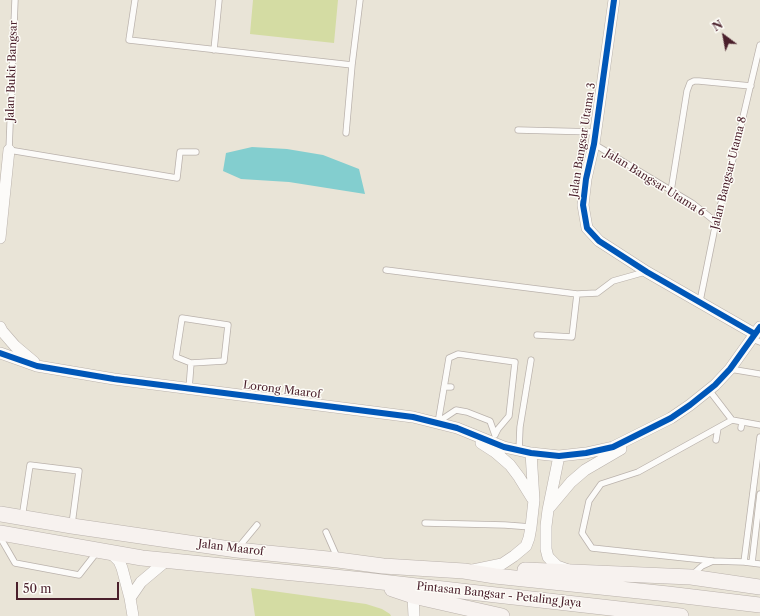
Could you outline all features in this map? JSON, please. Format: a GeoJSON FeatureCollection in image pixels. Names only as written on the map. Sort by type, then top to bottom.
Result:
{"type":"FeatureCollection","features":[{"type":"Feature","properties":{"kind":"main road","name":"Jalan Maarof"},"geometry":{"type":"LineString","coordinates":[[0,514],[237,550],[383,566],[464,571]]}},
{"type":"Feature","properties":{"kind":"main road","name":"Jalan Maarof"},"geometry":{"type":"LineString","coordinates":[[0,533],[105,552],[166,561],[364,580]]}},
{"type":"Feature","properties":{"kind":"main road"},"geometry":{"type":"LineString","coordinates":[[464,571],[514,570],[691,577],[760,587]]}},
{"type":"Feature","properties":{"kind":"main road","name":"Pintasan Bangsar - Petaling Jaya"},"geometry":{"type":"LineString","coordinates":[[464,571],[495,576],[760,605]]}},
{"type":"Feature","properties":{"kind":"main road"},"geometry":{"type":"LineString","coordinates":[[364,580],[413,596],[502,616]]}},
{"type":"Feature","properties":{"kind":"main road","name":"Pintasan Bangsar - Petaling Jaya"},"geometry":{"type":"LineString","coordinates":[[364,580],[682,616]]}},
{"type":"Feature","properties":{"kind":"street","name":"Jalan Bangsar Utama 3"},"geometry":{"type":"LineString","coordinates":[[614,0],[594,144],[586,179],[583,205],[587,228],[599,241],[648,272],[757,335]]}},
{"type":"Feature","properties":{"kind":"street","name":"Jalan Bukit Bangsar"},"geometry":{"type":"LineString","coordinates":[[0,238],[9,150]]}},
{"type":"Feature","properties":{"kind":"street"},"geometry":{"type":"LineString","coordinates":[[0,327],[15,346],[37,366]]}},
{"type":"Feature","properties":{"kind":"street"},"geometry":{"type":"LineString","coordinates":[[548,510],[571,482],[585,470],[618,451],[642,433],[671,418],[709,390],[730,369],[757,335]]}},
{"type":"Feature","properties":{"kind":"street","name":"Lorong Maarof"},"geometry":{"type":"LineString","coordinates":[[0,353],[37,366],[114,379],[382,412],[438,423],[494,438],[504,447],[531,453],[559,456],[586,453],[613,447],[642,433]]}},
{"type":"Feature","properties":{"kind":"street","name":"Lorong Maarof"},"geometry":{"type":"LineString","coordinates":[[457,428],[503,458],[519,477],[534,500]]}},
{"type":"Feature","properties":{"kind":"street"},"geometry":{"type":"LineString","coordinates":[[464,571],[502,564],[526,546],[530,538],[532,527],[534,500],[531,453]]}},
{"type":"Feature","properties":{"kind":"street"},"geometry":{"type":"LineString","coordinates":[[559,456],[548,510],[546,542],[548,557],[557,566],[573,572]]}},
{"type":"Feature","properties":{"kind":"street"},"geometry":{"type":"LineString","coordinates":[[105,552],[119,561],[130,598],[133,616]]}},
{"type":"Feature","properties":{"kind":"street"},"geometry":{"type":"LineString","coordinates":[[130,598],[142,582],[166,561]]}},
{"type":"Feature","properties":{"kind":"street"},"geometry":{"type":"LineString","coordinates":[[413,596],[414,616]]}},
{"type":"Feature","properties":{"kind":"lane","name":"Jalan Bukit Bangsar"},"geometry":{"type":"LineString","coordinates":[[9,150],[15,0]]}},
{"type":"Feature","properties":{"kind":"lane"},"geometry":{"type":"LineString","coordinates":[[135,0],[129,40],[352,65]]}},
{"type":"Feature","properties":{"kind":"lane"},"geometry":{"type":"LineString","coordinates":[[214,50],[219,0]]}},
{"type":"Feature","properties":{"kind":"lane"},"geometry":{"type":"LineString","coordinates":[[346,133],[360,0]]}},
{"type":"Feature","properties":{"kind":"lane","name":"Jalan Bangsar Utama 8"},"geometry":{"type":"LineString","coordinates":[[700,301],[716,222],[735,151],[760,45]]}},
{"type":"Feature","properties":{"kind":"lane"},"geometry":{"type":"LineString","coordinates":[[671,191],[688,87],[694,81],[750,86]]}},
{"type":"Feature","properties":{"kind":"lane"},"geometry":{"type":"LineString","coordinates":[[518,130],[595,132]]}},
{"type":"Feature","properties":{"kind":"lane","name":"Jalan Bangsar Utama 6"},"geometry":{"type":"LineString","coordinates":[[594,144],[692,203],[716,222]]}},
{"type":"Feature","properties":{"kind":"lane"},"geometry":{"type":"LineString","coordinates":[[9,150],[177,178],[180,152],[196,152]]}},
{"type":"Feature","properties":{"kind":"lane"},"geometry":{"type":"LineString","coordinates":[[386,270],[576,294],[597,293],[613,281],[648,272]]}},
{"type":"Feature","properties":{"kind":"lane"},"geometry":{"type":"LineString","coordinates":[[537,335],[572,337],[576,294]]}},
{"type":"Feature","properties":{"kind":"lane"},"geometry":{"type":"LineString","coordinates":[[182,318],[228,325],[224,361],[191,363],[176,357],[182,318]]}},
{"type":"Feature","properties":{"kind":"lane"},"geometry":{"type":"LineString","coordinates":[[438,423],[448,358],[458,354],[515,362],[509,416],[494,438]]}},
{"type":"Feature","properties":{"kind":"lane"},"geometry":{"type":"LineString","coordinates":[[519,450],[520,427],[530,360]]}},
{"type":"Feature","properties":{"kind":"lane"},"geometry":{"type":"LineString","coordinates":[[189,389],[191,363]]}},
{"type":"Feature","properties":{"kind":"lane"},"geometry":{"type":"LineString","coordinates":[[730,369],[760,374]]}},
{"type":"Feature","properties":{"kind":"lane"},"geometry":{"type":"LineString","coordinates":[[444,387],[451,387]]}},
{"type":"Feature","properties":{"kind":"lane"},"geometry":{"type":"LineString","coordinates":[[709,390],[732,420],[742,425],[760,425]]}},
{"type":"Feature","properties":{"kind":"lane"},"geometry":{"type":"LineString","coordinates":[[438,423],[456,410],[467,412],[490,421],[494,438]]}},
{"type":"Feature","properties":{"kind":"lane"},"geometry":{"type":"LineString","coordinates":[[732,420],[638,472],[601,484],[589,501],[582,533],[592,548],[713,561],[760,564]]}},
{"type":"Feature","properties":{"kind":"lane"},"geometry":{"type":"LineString","coordinates":[[716,440],[718,428]]}},
{"type":"Feature","properties":{"kind":"lane"},"geometry":{"type":"LineString","coordinates":[[744,562],[744,550],[760,437]]}},
{"type":"Feature","properties":{"kind":"lane"},"geometry":{"type":"LineString","coordinates":[[22,518],[30,465],[79,471],[72,526]]}},
{"type":"Feature","properties":{"kind":"lane"},"geometry":{"type":"LineString","coordinates":[[752,563],[760,494]]}},
{"type":"Feature","properties":{"kind":"lane"},"geometry":{"type":"LineString","coordinates":[[425,523],[532,527]]}},
{"type":"Feature","properties":{"kind":"lane"},"geometry":{"type":"LineString","coordinates":[[237,550],[257,525]]}},
{"type":"Feature","properties":{"kind":"lane"},"geometry":{"type":"LineString","coordinates":[[326,532],[338,560]]}},
{"type":"Feature","properties":{"kind":"lane"},"geometry":{"type":"LineString","coordinates":[[0,537],[15,563],[79,575],[105,552]]}},
{"type":"Feature","properties":{"kind":"lane"},"geometry":{"type":"LineString","coordinates":[[691,577],[702,566],[713,561]]}},
{"type":"Feature","properties":{"kind":"green space"},"geometry":{"type":"Polygon","coordinates":[[[253,0],[338,0],[334,43],[250,34],[253,0]]]}},
{"type":"Feature","properties":{"kind":"green space"},"geometry":{"type":"Polygon","coordinates":[[[251,588],[366,604],[382,609],[391,616],[255,616],[251,588]]]}},
{"type":"Feature","properties":{"kind":"water"},"geometry":{"type":"Polygon","coordinates":[[[252,147],[287,149],[323,155],[359,169],[365,194],[289,182],[241,179],[223,171],[226,153],[252,147]]]}},
{"type":"Feature","properties":{"kind":"cycle path"},"geometry":{"type":"LineString","coordinates":[[614,0],[594,144],[586,179],[583,205],[587,228],[599,241],[647,272],[755,334]]}},
{"type":"Feature","properties":{"kind":"cycle path"},"geometry":{"type":"LineString","coordinates":[[0,353],[37,366],[114,379],[413,417],[457,428],[504,447],[531,453],[559,456],[586,453],[613,447],[671,418],[715,385],[730,369],[760,327]]}}]}
